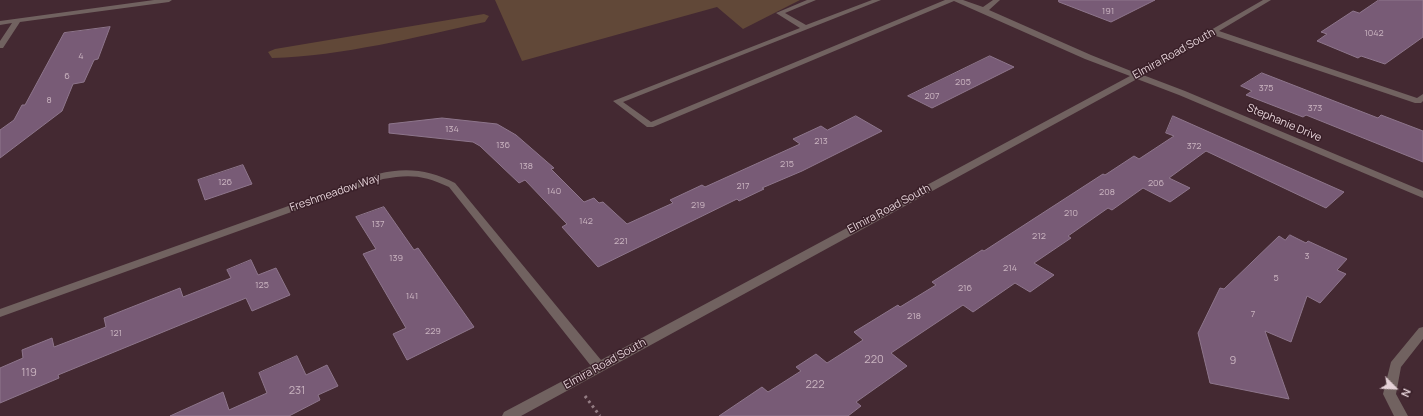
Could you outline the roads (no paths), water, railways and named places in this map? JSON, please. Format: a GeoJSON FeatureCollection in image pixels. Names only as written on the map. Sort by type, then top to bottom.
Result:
{"type":"FeatureCollection","features":[{"type":"Feature","properties":{"kind":"street"},"geometry":{"type":"LineString","coordinates":[[0,23],[169,0]]}},
{"type":"Feature","properties":{"kind":"street"},"geometry":{"type":"LineString","coordinates":[[806,28],[779,13],[813,0]]}},
{"type":"Feature","properties":{"kind":"street"},"geometry":{"type":"LineString","coordinates":[[878,0],[617,101],[650,126],[951,0]]}},
{"type":"Feature","properties":{"kind":"street","name":"Stephanie Drive"},"geometry":{"type":"LineString","coordinates":[[958,0],[984,10],[1081,54],[1182,93],[1423,195]]}},
{"type":"Feature","properties":{"kind":"street"},"geometry":{"type":"LineString","coordinates":[[984,10],[997,0]]}},
{"type":"Feature","properties":{"kind":"street","name":"Elmira Road South"},"geometry":{"type":"LineString","coordinates":[[509,416],[1136,76],[1268,0]]}},
{"type":"Feature","properties":{"kind":"street"},"geometry":{"type":"LineString","coordinates":[[0,46],[18,20]]}},
{"type":"Feature","properties":{"kind":"street"},"geometry":{"type":"LineString","coordinates":[[1213,32],[1290,59],[1322,67],[1418,101],[1423,96]]}},
{"type":"Feature","properties":{"kind":"street","name":"Freshmeadow Way"},"geometry":{"type":"LineString","coordinates":[[0,313],[381,176],[405,172],[433,175],[452,185],[599,367]]}},
{"type":"Feature","properties":{"kind":"street"},"geometry":{"type":"LineString","coordinates":[[1401,416],[1388,394],[1395,365],[1423,331]]}}]}
